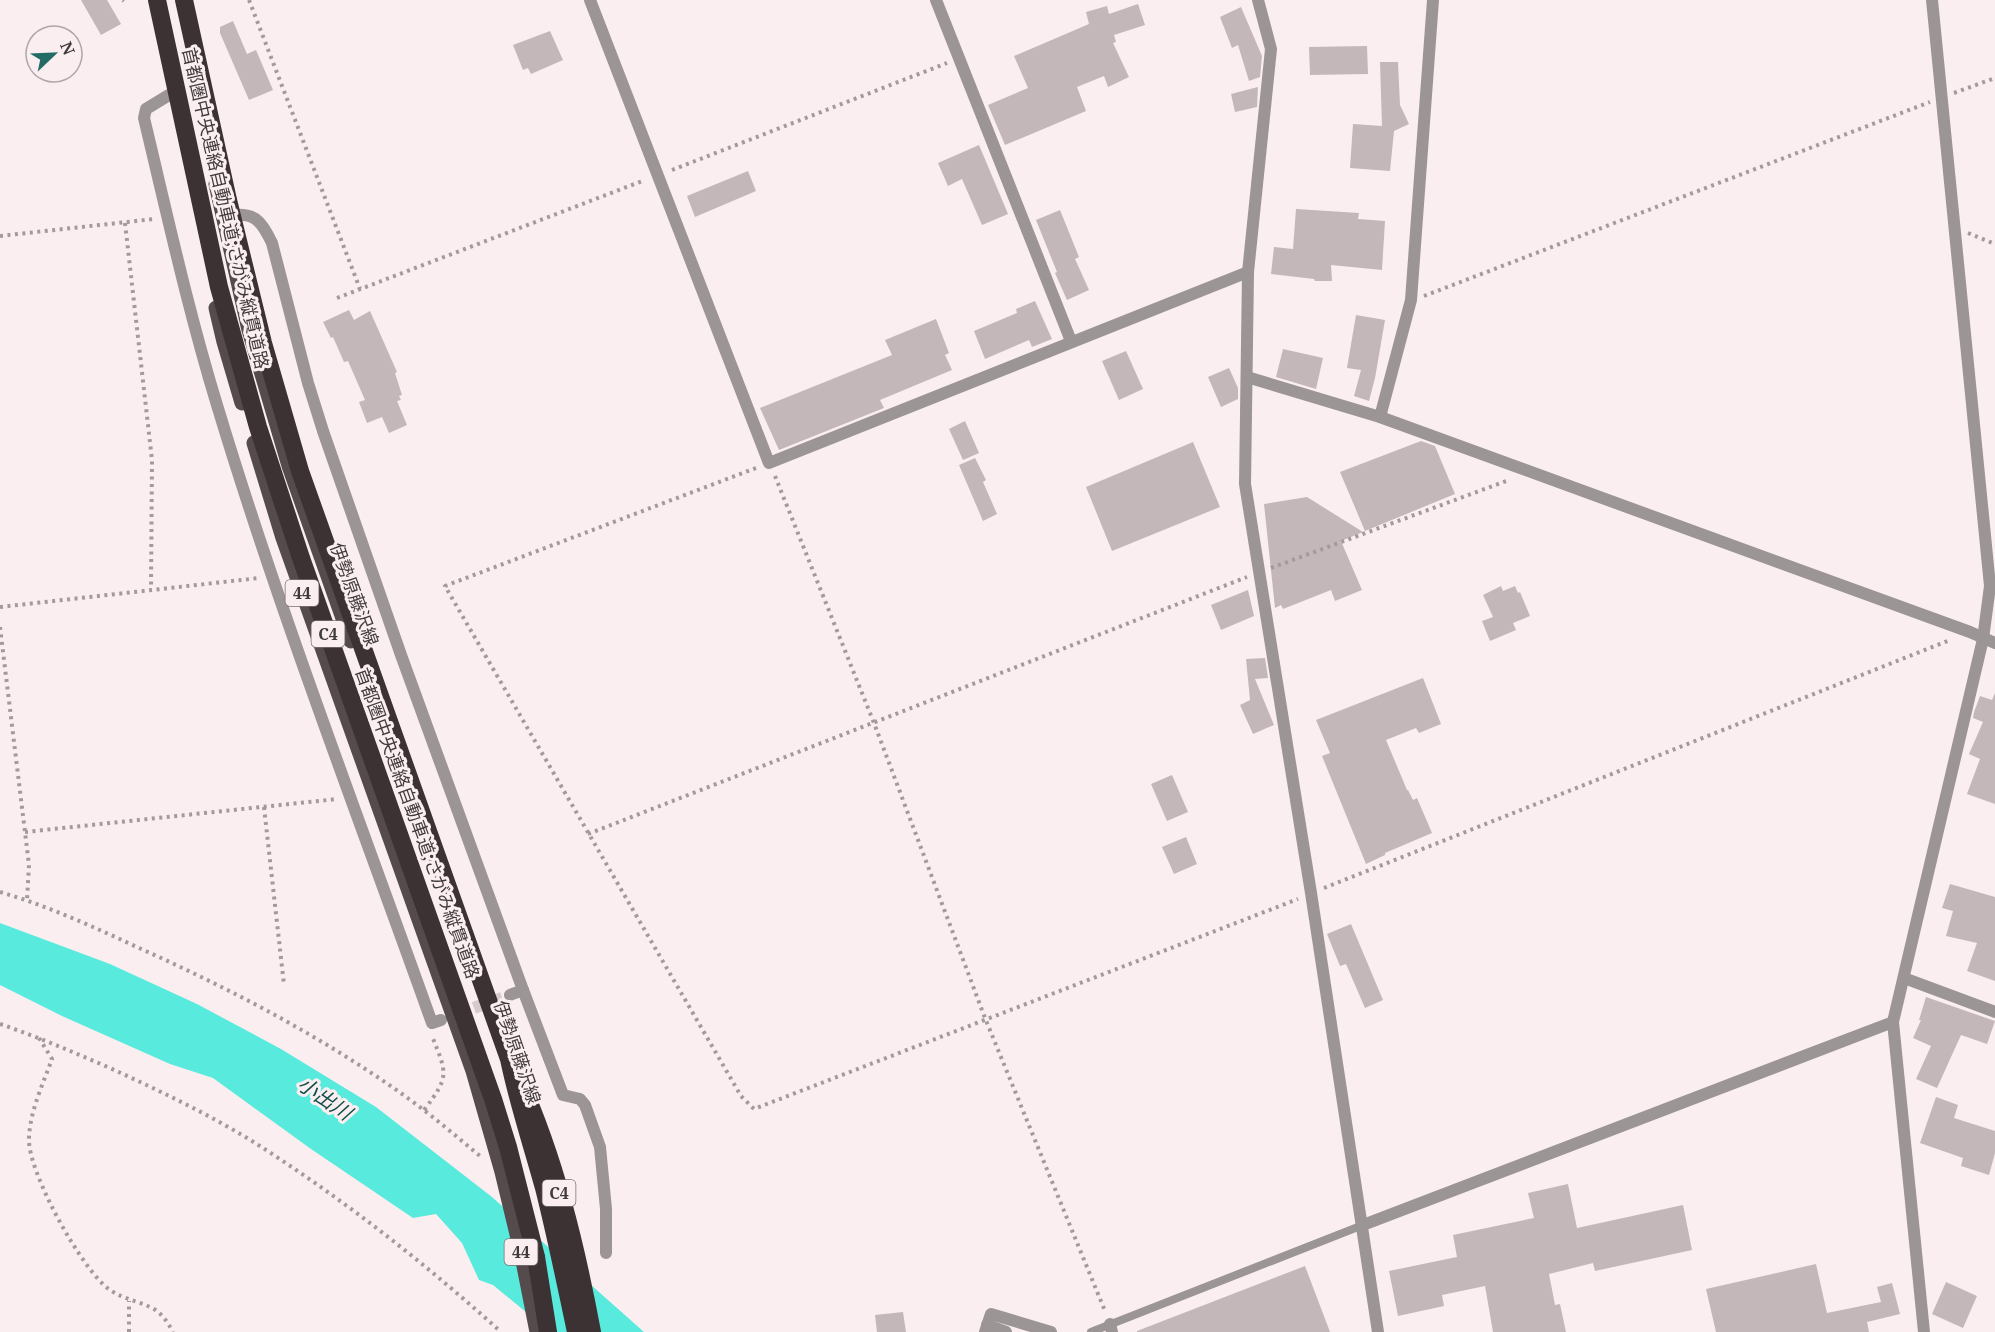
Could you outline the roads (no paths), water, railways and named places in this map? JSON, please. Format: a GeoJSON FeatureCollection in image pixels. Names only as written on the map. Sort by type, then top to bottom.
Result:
{"type":"FeatureCollection","features":[{"type":"Feature","properties":{"kind":"highway","name":"首都圏中央連絡自動車道;さがみ縦貫道路"},"geometry":{"type":"LineString","coordinates":[[157,0],[219,287],[258,426],[301,558],[493,1099],[536,1257],[547,1332]]}},
{"type":"Feature","properties":{"kind":"highway","name":"首都圏中央連絡自動車道;さがみ縦貫道路"},"geometry":{"type":"LineString","coordinates":[[180,1],[257,321],[300,471],[509,1059]]}},
{"type":"Feature","properties":{"kind":"highway","name":"C4"},"geometry":{"type":"LineString","coordinates":[[509,1059],[518,1101],[559,1248],[576,1332]]}},
{"type":"Feature","properties":{"kind":"highway","name":"C4"},"geometry":{"type":"LineString","coordinates":[[509,1059],[541,1134],[566,1214],[592,1332]]}},
{"type":"Feature","properties":{"kind":"main road","name":"44"},"geometry":{"type":"LineString","coordinates":[[149,0],[224,342],[283,538],[473,1071],[502,1172],[537,1332]]}},
{"type":"Feature","properties":{"kind":"main road","name":"伊勢原藤沢線"},"geometry":{"type":"LineString","coordinates":[[180,1],[222,216],[249,330],[289,466],[556,1221],[582,1332]]}},
{"type":"Feature","properties":{"kind":"street"},"geometry":{"type":"LineString","coordinates":[[590,0],[769,463],[1248,272]]}},
{"type":"Feature","properties":{"kind":"street"},"geometry":{"type":"LineString","coordinates":[[936,0],[1071,341]]}},
{"type":"Feature","properties":{"kind":"street"},"geometry":{"type":"LineString","coordinates":[[1258,0],[1271,49],[1248,272],[1245,484],[1311,893],[1378,1332]]}},
{"type":"Feature","properties":{"kind":"street"},"geometry":{"type":"LineString","coordinates":[[1380,417],[1411,300],[1433,0]]}},
{"type":"Feature","properties":{"kind":"street"},"geometry":{"type":"LineString","coordinates":[[1924,1332],[1893,1022],[1989,641],[1990,586],[1932,0]]}},
{"type":"Feature","properties":{"kind":"street"},"geometry":{"type":"LineString","coordinates":[[170,95],[146,110],[144,118],[196,334],[272,577],[352,798],[437,1021]]}},
{"type":"Feature","properties":{"kind":"street"},"geometry":{"type":"LineString","coordinates":[[222,216],[240,213],[249,216],[263,224],[272,243],[323,431],[401,655],[563,1095],[580,1099],[585,1104],[600,1147],[606,1209],[606,1253]]}},
{"type":"Feature","properties":{"kind":"street"},"geometry":{"type":"LineString","coordinates":[[1246,377],[1380,417],[1970,632],[1989,641]]}},
{"type":"Feature","properties":{"kind":"street"},"geometry":{"type":"LineString","coordinates":[[1904,978],[1995,1012]]}},
{"type":"Feature","properties":{"kind":"street"},"geometry":{"type":"LineString","coordinates":[[510,995],[523,990]]}},
{"type":"Feature","properties":{"kind":"street"},"geometry":{"type":"LineString","coordinates":[[1363,1225],[1893,1022]]}},
{"type":"Feature","properties":{"kind":"street"},"geometry":{"type":"LineString","coordinates":[[1006,1332],[986,1329],[991,1314],[1051,1332]]}},
{"type":"Feature","properties":{"kind":"lane"},"geometry":{"type":"LineString","coordinates":[[1091,1332],[1111,1328],[1363,1225]]}},
{"type":"Feature","properties":{"kind":"water","name":"小出川"},"geometry":{"type":"Polygon","coordinates":[[[0,923],[110,964],[197,1004],[281,1049],[376,1107],[492,1197],[644,1332],[550,1332],[493,1285],[479,1280],[462,1243],[436,1214],[413,1218],[311,1149],[213,1078],[170,1064],[62,1016],[0,985],[0,923]]]}},
{"type":"Feature","properties":{"kind":"tunnel"},"geometry":{"type":"LineString","coordinates":[[457,1014],[510,995]]}}]}
